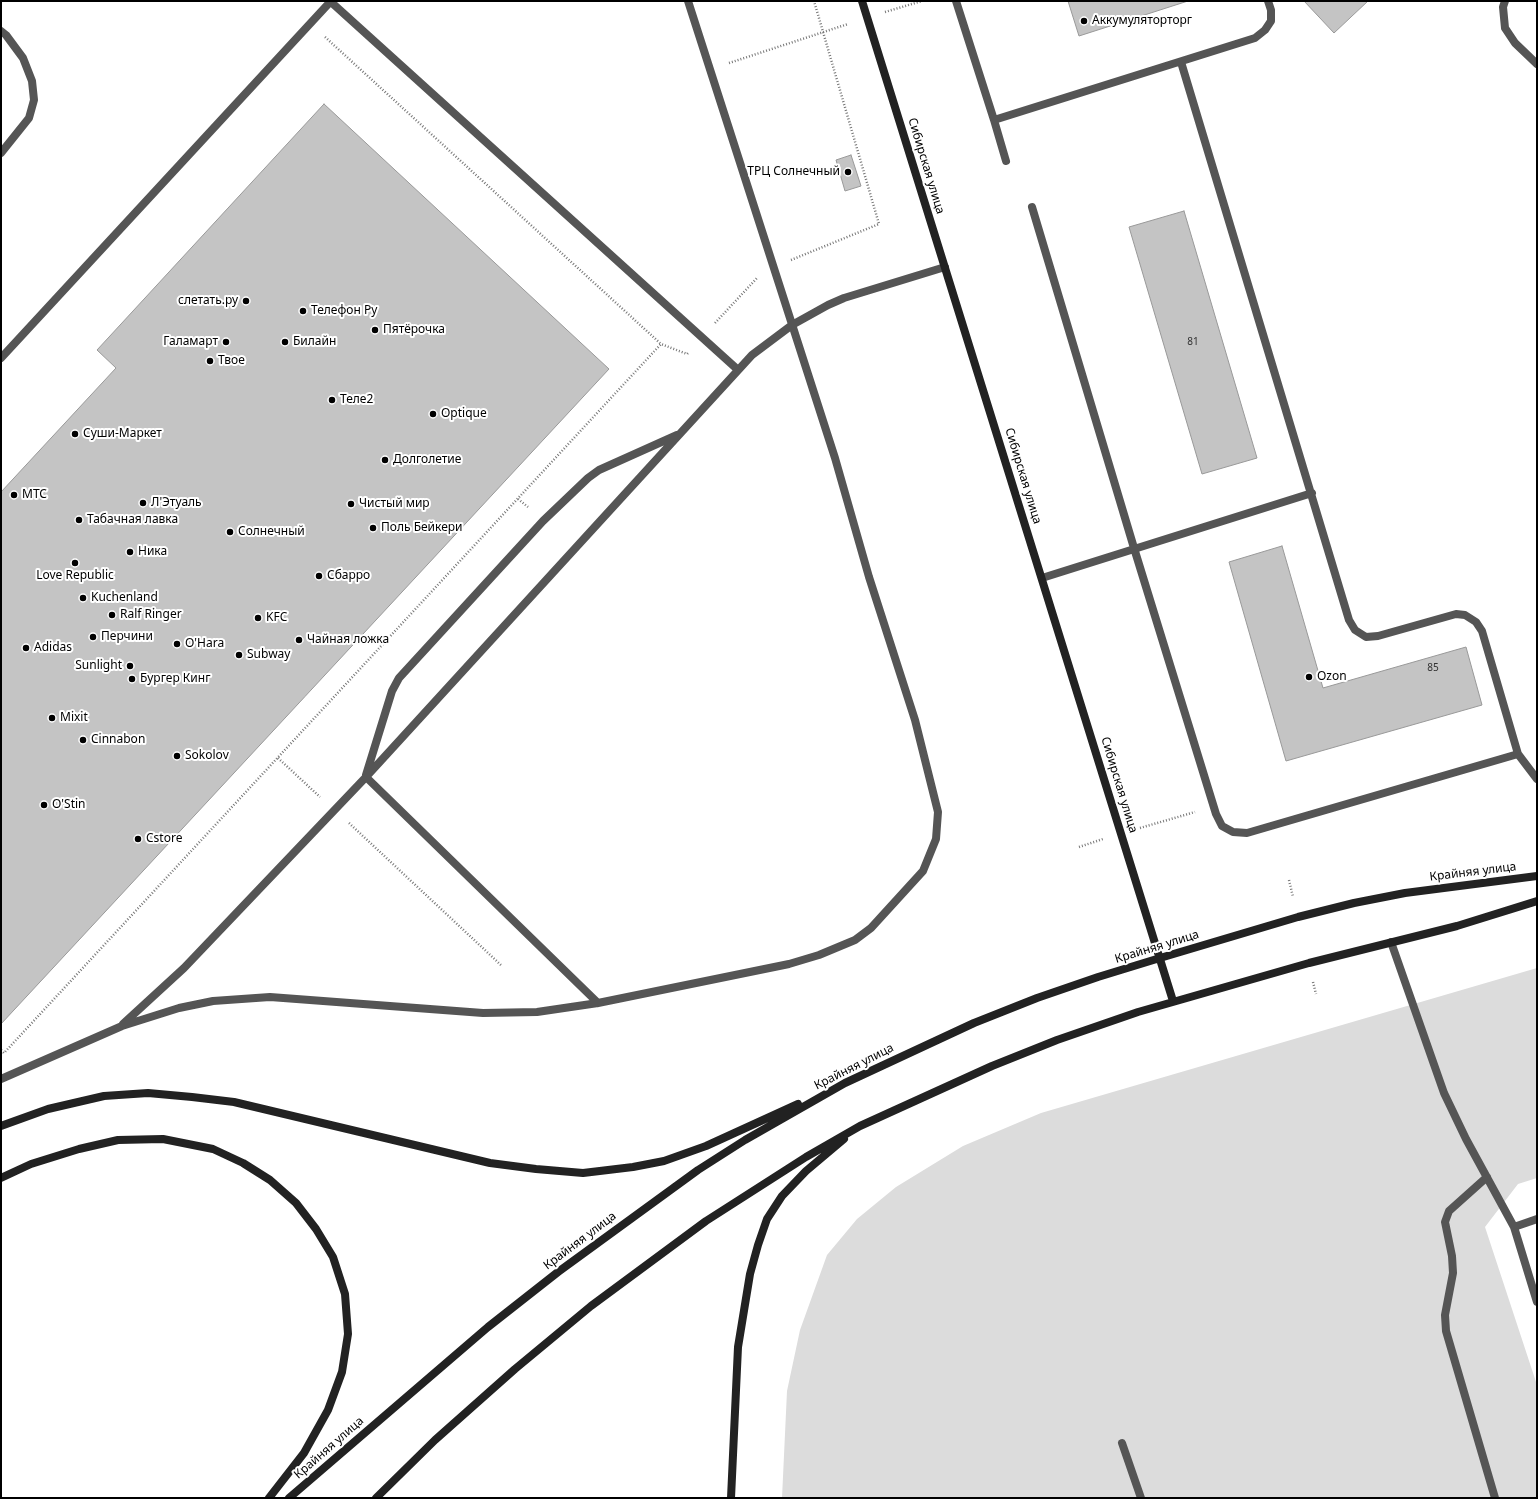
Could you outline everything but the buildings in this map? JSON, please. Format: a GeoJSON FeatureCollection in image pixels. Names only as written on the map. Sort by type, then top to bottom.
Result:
{"type":"FeatureCollection","features":[{"type":"Feature","properties":{"kind":"main road","name":"Сибирская улица"},"geometry":{"type":"LineString","coordinates":[[862,1],[1173,1001]]}},
{"type":"Feature","properties":{"kind":"main road","name":"Крайняя улица"},"geometry":{"type":"LineString","coordinates":[[289,1498],[476,1337],[558,1272],[704,1167],[745,1140],[845,1083],[974,1023],[1091,979],[1160,958],[1298,917],[1354,903],[1405,893],[1537,876]]}},
{"type":"Feature","properties":{"kind":"main road"},"geometry":{"type":"LineString","coordinates":[[376,1498],[452,1425],[515,1369],[591,1306],[706,1221],[806,1156],[860,1126],[992,1066],[1057,1040],[1173,1001],[1309,963],[1457,926],[1537,901]]}},
{"type":"Feature","properties":{"kind":"main road"},"geometry":{"type":"LineString","coordinates":[[1,1126],[48,1109],[104,1096],[148,1093],[234,1102],[490,1162],[536,1169],[583,1173],[633,1167],[664,1161],[706,1146],[845,1083]]}},
{"type":"Feature","properties":{"kind":"main road"},"geometry":{"type":"LineString","coordinates":[[731,1498],[738,1347],[750,1274],[767,1219],[782,1196],[806,1171],[860,1126]]}},
{"type":"Feature","properties":{"kind":"main road"},"geometry":{"type":"LineString","coordinates":[[1,1178],[31,1164],[79,1149],[118,1140],[164,1140],[212,1149],[243,1163],[270,1180],[296,1203],[316,1229],[333,1257],[345,1294],[348,1334],[342,1372],[328,1410],[304,1453],[269,1498]]}},
{"type":"Feature","properties":{"kind":"lane"},"geometry":{"type":"LineString","coordinates":[[1,358],[331,1],[701,338],[738,369]]}},
{"type":"Feature","properties":{"kind":"lane"},"geometry":{"type":"LineString","coordinates":[[1,1079],[122,1026],[179,1008],[213,1001],[270,997],[483,1012],[537,1012],[598,1003],[789,964],[819,955],[855,940],[871,928],[919,875],[932,852],[936,839],[938,812],[915,720],[869,577],[835,458],[688,1]]}},
{"type":"Feature","properties":{"kind":"lane"},"geometry":{"type":"LineString","coordinates":[[956,1],[1006,161]]}},
{"type":"Feature","properties":{"kind":"lane"},"geometry":{"type":"LineString","coordinates":[[994,120],[1255,38],[1265,30],[1271,21],[1271,10],[1268,1]]}},
{"type":"Feature","properties":{"kind":"lane"},"geometry":{"type":"LineString","coordinates":[[1505,1],[1503,7],[1505,28],[1515,43],[1537,64]]}},
{"type":"Feature","properties":{"kind":"lane"},"geometry":{"type":"LineString","coordinates":[[1,31],[6,35],[23,58],[32,80],[34,100],[29,118],[1,153]]}},
{"type":"Feature","properties":{"kind":"lane"},"geometry":{"type":"LineString","coordinates":[[1181,62],[1349,620],[1355,630],[1366,637],[1378,636],[1456,614],[1465,615],[1476,622],[1482,631],[1518,754],[1537,779]]}},
{"type":"Feature","properties":{"kind":"lane"},"geometry":{"type":"LineString","coordinates":[[1032,207],[1134,548],[1216,814],[1222,826],[1233,832],[1247,833],[1518,754]]}},
{"type":"Feature","properties":{"kind":"lane"},"geometry":{"type":"LineString","coordinates":[[122,1026],[184,968],[366,778],[679,434],[700,413],[738,369],[759,349],[792,325],[814,312],[844,298],[945,267]]}},
{"type":"Feature","properties":{"kind":"lane"},"geometry":{"type":"LineString","coordinates":[[366,778],[392,691],[399,678],[543,521],[588,478],[599,470],[679,434]]}},
{"type":"Feature","properties":{"kind":"lane"},"geometry":{"type":"LineString","coordinates":[[1042,578],[1312,493]]}},
{"type":"Feature","properties":{"kind":"lane"},"geometry":{"type":"LineString","coordinates":[[366,778],[598,1003]]}},
{"type":"Feature","properties":{"kind":"lane"},"geometry":{"type":"LineString","coordinates":[[1391,942],[1444,1093],[1466,1139],[1514,1227],[1537,1302]]}},
{"type":"Feature","properties":{"kind":"lane"},"geometry":{"type":"LineString","coordinates":[[1487,1177],[1449,1211],[1445,1222],[1452,1256],[1453,1273],[1445,1315],[1446,1331],[1495,1498]]}},
{"type":"Feature","properties":{"kind":"lane"},"geometry":{"type":"LineString","coordinates":[[1514,1227],[1537,1219]]}},
{"type":"Feature","properties":{"kind":"lane"},"geometry":{"type":"LineString","coordinates":[[1122,1443],[1141,1498]]}},
{"type":"Feature","properties":{"kind":"path"},"geometry":{"type":"LineString","coordinates":[[310,24],[661,344],[687,354],[758,276],[774,267],[879,224],[824,31],[814,1]]}},
{"type":"Feature","properties":{"kind":"path"},"geometry":{"type":"LineString","coordinates":[[710,70],[824,31],[922,1]]}},
{"type":"Feature","properties":{"kind":"path"},"geometry":{"type":"LineString","coordinates":[[1,1050],[4,1053],[661,344]]}},
{"type":"Feature","properties":{"kind":"path"},"geometry":{"type":"LineString","coordinates":[[278,758],[502,966]]}},
{"type":"Feature","properties":{"kind":"shaded area"},"geometry":{"type":"Polygon","coordinates":[[[1537,968],[1537,1178],[1518,1184],[1485,1227],[1537,1385],[1537,1498],[782,1498],[787,1391],[800,1330],[827,1255],[857,1219],[896,1187],[963,1146],[1041,1113],[1537,968]]]}},
{"type":"Feature","properties":{"kind":"place","name":"Аккумуляторторг"},"geometry":{"type":"Point","coordinates":[1084,21]}},
{"type":"Feature","properties":{"kind":"place","name":"ТРЦ Солнечный"},"geometry":{"type":"Point","coordinates":[848,172]}},
{"type":"Feature","properties":{"kind":"place","name":"слетать.ру"},"geometry":{"type":"Point","coordinates":[246,301]}},
{"type":"Feature","properties":{"kind":"place","name":"Телефон Ру"},"geometry":{"type":"Point","coordinates":[303,311]}},
{"type":"Feature","properties":{"kind":"place","name":"Пятёрочка"},"geometry":{"type":"Point","coordinates":[375,330]}},
{"type":"Feature","properties":{"kind":"place","name":"Галамарт"},"geometry":{"type":"Point","coordinates":[226,342]}},
{"type":"Feature","properties":{"kind":"place","name":"Билайн"},"geometry":{"type":"Point","coordinates":[285,342]}},
{"type":"Feature","properties":{"kind":"place","name":"Твое"},"geometry":{"type":"Point","coordinates":[210,361]}},
{"type":"Feature","properties":{"kind":"place","name":"Теле2"},"geometry":{"type":"Point","coordinates":[332,400]}},
{"type":"Feature","properties":{"kind":"place","name":"Optique"},"geometry":{"type":"Point","coordinates":[433,414]}},
{"type":"Feature","properties":{"kind":"place","name":"Суши-Маркет"},"geometry":{"type":"Point","coordinates":[75,434]}},
{"type":"Feature","properties":{"kind":"place","name":"Долголетие"},"geometry":{"type":"Point","coordinates":[385,460]}},
{"type":"Feature","properties":{"kind":"place","name":"МТС"},"geometry":{"type":"Point","coordinates":[14,495]}},
{"type":"Feature","properties":{"kind":"place","name":"Л'Этуаль"},"geometry":{"type":"Point","coordinates":[143,503]}},
{"type":"Feature","properties":{"kind":"place","name":"Чистый мир"},"geometry":{"type":"Point","coordinates":[351,504]}},
{"type":"Feature","properties":{"kind":"place","name":"Табачная лавка"},"geometry":{"type":"Point","coordinates":[79,520]}},
{"type":"Feature","properties":{"kind":"place","name":"Поль Бейкери"},"geometry":{"type":"Point","coordinates":[373,528]}},
{"type":"Feature","properties":{"kind":"place","name":"Солнечный"},"geometry":{"type":"Point","coordinates":[230,532]}},
{"type":"Feature","properties":{"kind":"place","name":"Ника"},"geometry":{"type":"Point","coordinates":[130,552]}},
{"type":"Feature","properties":{"kind":"place","name":"Love Republic"},"geometry":{"type":"Point","coordinates":[75,563]}},
{"type":"Feature","properties":{"kind":"place","name":"Сбарро"},"geometry":{"type":"Point","coordinates":[319,576]}},
{"type":"Feature","properties":{"kind":"place","name":"Kuchenland"},"geometry":{"type":"Point","coordinates":[83,598]}},
{"type":"Feature","properties":{"kind":"place","name":"Ralf Ringer"},"geometry":{"type":"Point","coordinates":[112,615]}},
{"type":"Feature","properties":{"kind":"place","name":"KFC"},"geometry":{"type":"Point","coordinates":[258,618]}},
{"type":"Feature","properties":{"kind":"place","name":"Перчини"},"geometry":{"type":"Point","coordinates":[93,637]}},
{"type":"Feature","properties":{"kind":"place","name":"Чайная ложка"},"geometry":{"type":"Point","coordinates":[299,640]}},
{"type":"Feature","properties":{"kind":"place","name":"O'Hara"},"geometry":{"type":"Point","coordinates":[177,644]}},
{"type":"Feature","properties":{"kind":"place","name":"Adidas"},"geometry":{"type":"Point","coordinates":[26,648]}},
{"type":"Feature","properties":{"kind":"place","name":"Subway"},"geometry":{"type":"Point","coordinates":[239,655]}},
{"type":"Feature","properties":{"kind":"place","name":"Sunlight"},"geometry":{"type":"Point","coordinates":[130,666]}},
{"type":"Feature","properties":{"kind":"place","name":"Ozon"},"geometry":{"type":"Point","coordinates":[1309,677]}},
{"type":"Feature","properties":{"kind":"place","name":"Бургер Кинг"},"geometry":{"type":"Point","coordinates":[132,679]}},
{"type":"Feature","properties":{"kind":"place","name":"Mixit"},"geometry":{"type":"Point","coordinates":[52,718]}},
{"type":"Feature","properties":{"kind":"place","name":"Cinnabon"},"geometry":{"type":"Point","coordinates":[83,740]}},
{"type":"Feature","properties":{"kind":"place","name":"Sokolov"},"geometry":{"type":"Point","coordinates":[177,756]}},
{"type":"Feature","properties":{"kind":"place","name":"O'Stin"},"geometry":{"type":"Point","coordinates":[44,805]}},
{"type":"Feature","properties":{"kind":"place","name":"Cstore"},"geometry":{"type":"Point","coordinates":[138,839]}}]}
